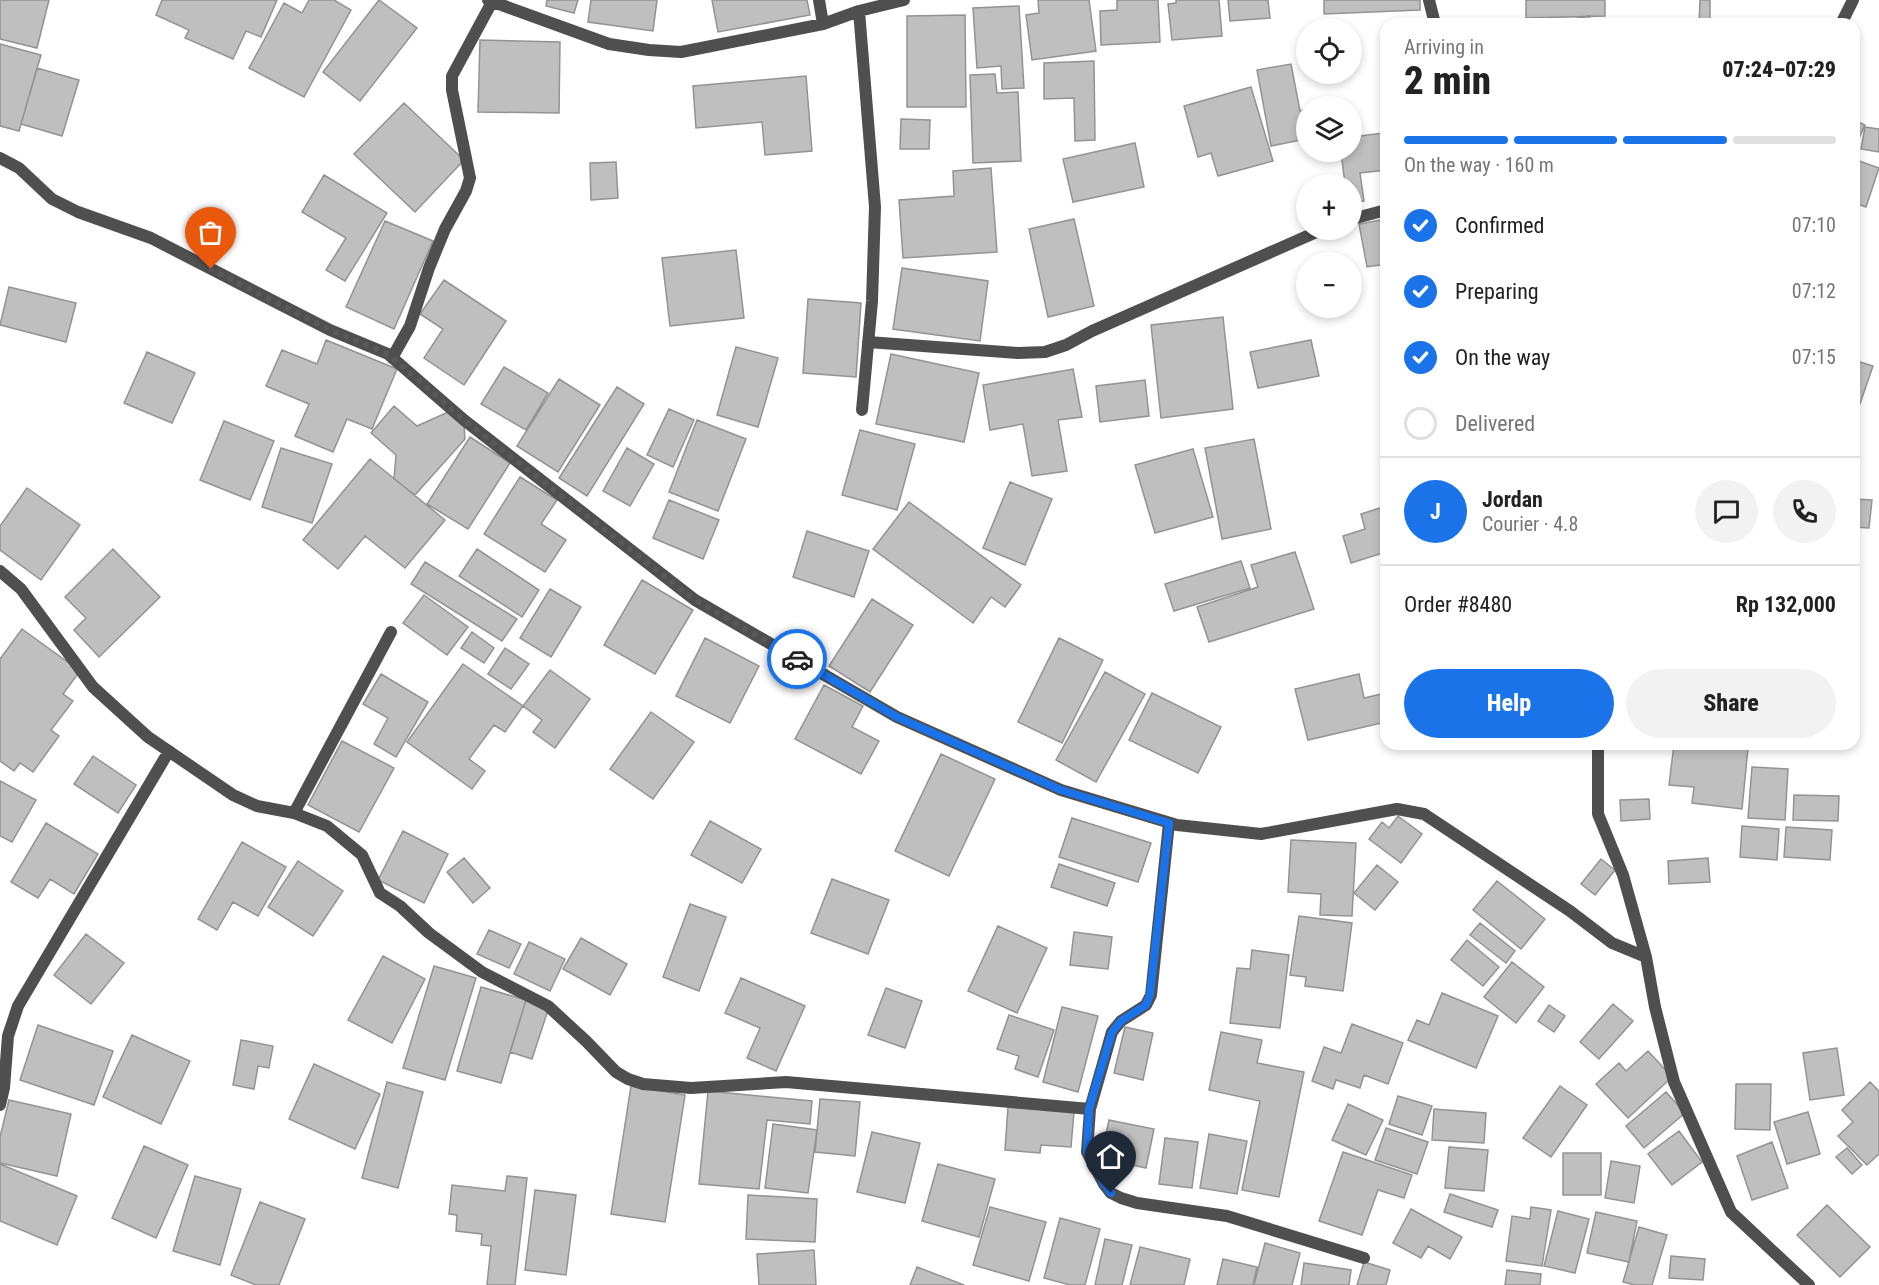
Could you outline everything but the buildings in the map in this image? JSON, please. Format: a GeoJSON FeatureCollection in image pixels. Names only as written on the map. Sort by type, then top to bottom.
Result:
{"type":"FeatureCollection","features":[{"type":"Feature","properties":{"kind":"street"},"geometry":{"type":"LineString","coordinates":[[819,0],[823,24]]}},
{"type":"Feature","properties":{"kind":"street"},"geometry":{"type":"LineString","coordinates":[[392,358],[410,326],[429,268],[470,178],[452,90],[452,76],[490,1],[609,44],[681,52],[823,24],[859,11],[904,0]]}},
{"type":"Feature","properties":{"kind":"street"},"geometry":{"type":"LineString","coordinates":[[1429,0],[1434,18]]}},
{"type":"Feature","properties":{"kind":"street"},"geometry":{"type":"LineString","coordinates":[[1844,18],[1853,0]]}},
{"type":"Feature","properties":{"kind":"street"},"geometry":{"type":"LineString","coordinates":[[859,11],[875,207],[872,301],[861,410]]}},
{"type":"Feature","properties":{"kind":"street"},"geometry":{"type":"LineString","coordinates":[[0,158],[19,168],[52,199],[78,212],[151,238],[330,330],[388,354],[464,420],[695,600],[897,717],[1061,790],[1169,823],[1261,834],[1397,809],[1424,814],[1570,911],[1612,943],[1646,957]]}},
{"type":"Feature","properties":{"kind":"street"},"geometry":{"type":"LineString","coordinates":[[1362,216],[1380,212]]}},
{"type":"Feature","properties":{"kind":"street"},"geometry":{"type":"LineString","coordinates":[[868,342],[1018,353],[1045,352],[1066,345],[1298,240]]}},
{"type":"Feature","properties":{"kind":"street"},"geometry":{"type":"LineString","coordinates":[[0,571],[21,589],[93,687],[148,737],[233,795],[257,806],[294,813],[327,826],[362,855],[380,893],[400,906],[429,933],[482,972],[548,1006],[616,1072],[628,1078],[643,1084],[691,1088],[786,1083],[1089,1109]]}},
{"type":"Feature","properties":{"kind":"street"},"geometry":{"type":"LineString","coordinates":[[294,813],[391,632]]}},
{"type":"Feature","properties":{"kind":"street"},"geometry":{"type":"LineString","coordinates":[[1598,750],[1598,814],[1623,875],[1646,957],[1655,1007],[1674,1083],[1731,1212],[1809,1285]]}},
{"type":"Feature","properties":{"kind":"street"},"geometry":{"type":"LineString","coordinates":[[0,1105],[4,1088],[2,1078],[8,1036],[18,1006],[169,752]]}},
{"type":"Feature","properties":{"kind":"street"},"geometry":{"type":"LineString","coordinates":[[1169,823],[1150,995],[1146,1005],[1121,1021],[1112,1032],[1089,1109],[1087,1152],[1104,1184],[1111,1193],[1121,1198],[1137,1203],[1227,1216],[1364,1258]]}},
{"type":"Feature","properties":{"kind":"way so far"},"geometry":{"type":"LineString","coordinates":[[211,269],[330,330],[388,354],[464,420],[695,600],[797,659]]}},
{"type":"Feature","properties":{"kind":"route"},"geometry":{"type":"LineString","coordinates":[[797,659],[897,717],[1061,790],[1169,823],[1150,995],[1146,1005],[1115,1026],[1089,1109],[1087,1152],[1111,1193]]}}]}
